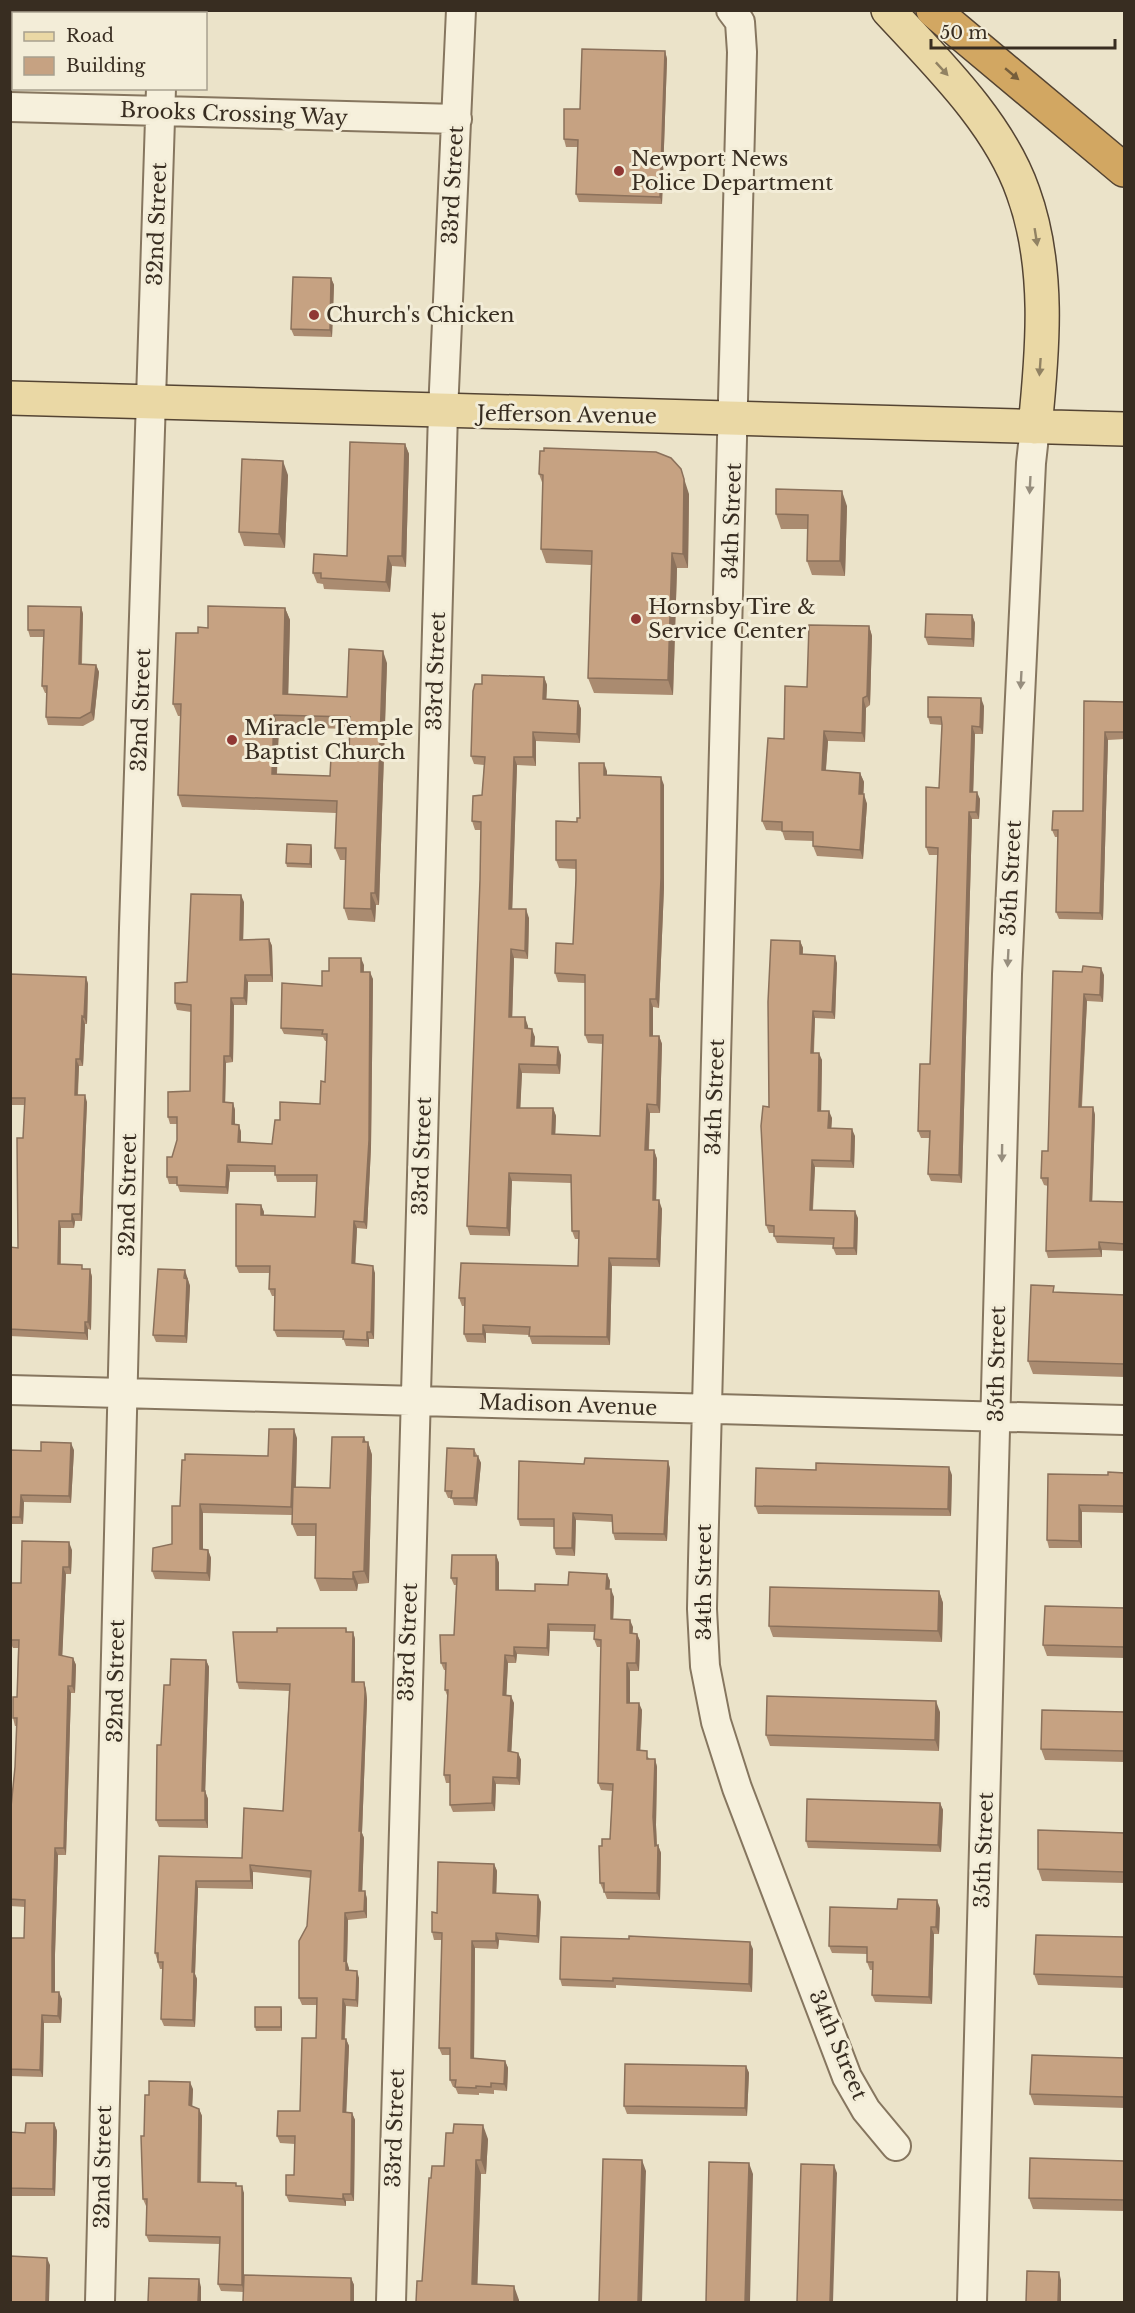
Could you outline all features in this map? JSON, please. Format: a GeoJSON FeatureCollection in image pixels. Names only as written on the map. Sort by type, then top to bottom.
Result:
{"type":"FeatureCollection","features":[{"type":"Feature","properties":{"kind":"highway"},"geometry":{"type":"LineString","coordinates":[[933,10],[1125,170]]}},
{"type":"Feature","properties":{"kind":"main road"},"geometry":{"type":"LineString","coordinates":[[888,10],[956,86],[1002,151],[1023,190],[1034,227],[1041,285],[1041,353],[1035,426]]}},
{"type":"Feature","properties":{"kind":"main road","name":"Jefferson Avenue"},"geometry":{"type":"LineString","coordinates":[[10,398],[443,412],[1125,429]]}},
{"type":"Feature","properties":{"kind":"street","name":"33rd Street"},"geometry":{"type":"LineString","coordinates":[[391,2302],[443,412],[461,10]]}},
{"type":"Feature","properties":{"kind":"street","name":"34th Street"},"geometry":{"type":"LineString","coordinates":[[731,10],[740,22],[742,35],[735,420],[706,1409],[702,1609],[705,1666],[716,1722],[737,1788],[847,2077],[866,2110],[896,2146]]}},
{"type":"Feature","properties":{"kind":"street","name":"Brooks Crossing Way"},"geometry":{"type":"LineString","coordinates":[[10,107],[161,100],[457,119]]}},
{"type":"Feature","properties":{"kind":"street","name":"32nd Street"},"geometry":{"type":"LineString","coordinates":[[100,2302],[134,928],[161,100]]}},
{"type":"Feature","properties":{"kind":"street","name":"35th Street"},"geometry":{"type":"LineString","coordinates":[[972,2302],[1007,974],[1035,426]]}},
{"type":"Feature","properties":{"kind":"street","name":"Madison Avenue"},"geometry":{"type":"LineString","coordinates":[[10,1390],[1125,1420]]}},
{"type":"Feature","properties":{"kind":"building"},"geometry":{"type":"Polygon","coordinates":[[[582,49],[665,51],[660,197],[576,194],[578,140],[564,139],[564,109],[580,109],[582,49]]]}},
{"type":"Feature","properties":{"kind":"building","name":"Church's Chicken"},"geometry":{"type":"Polygon","coordinates":[[[293,277],[331,278],[330,330],[291,329],[293,277]]]}},
{"type":"Feature","properties":{"kind":"building"},"geometry":{"type":"Polygon","coordinates":[[[350,442],[405,444],[402,556],[388,556],[386,582],[321,578],[321,573],[313,573],[314,554],[347,556],[350,442]]]}},
{"type":"Feature","properties":{"kind":"building","name":"Hornsby Tire & Service Center"},"geometry":{"type":"Polygon","coordinates":[[[544,448],[656,452],[671,458],[681,469],[684,479],[683,554],[672,553],[668,680],[588,678],[592,551],[541,549],[543,475],[539,474],[540,451],[544,451],[544,448]]]}},
{"type":"Feature","properties":{"kind":"building"},"geometry":{"type":"Polygon","coordinates":[[[242,459],[283,461],[279,534],[239,532],[242,459]]]}},
{"type":"Feature","properties":{"kind":"building"},"geometry":{"type":"Polygon","coordinates":[[[776,489],[842,491],[840,561],[807,561],[808,515],[776,514],[776,489]]]}},
{"type":"Feature","properties":{"kind":"building"},"geometry":{"type":"Polygon","coordinates":[[[28,606],[81,607],[79,664],[96,665],[91,712],[80,718],[46,717],[47,686],[42,686],[44,630],[28,630],[28,606]]]}},
{"type":"Feature","properties":{"kind":"building"},"geometry":{"type":"Polygon","coordinates":[[[208,606],[285,608],[283,694],[347,697],[349,649],[383,651],[375,893],[371,893],[371,909],[344,908],[346,848],[335,848],[337,801],[178,795],[181,704],[173,704],[176,633],[198,633],[198,627],[208,628],[208,606]],[[274,715],[272,774],[330,776],[331,757],[349,757],[350,717],[274,715]]]}},
{"type":"Feature","properties":{"kind":"building"},"geometry":{"type":"Polygon","coordinates":[[[926,614],[972,615],[972,639],[925,637],[926,614]]]}},
{"type":"Feature","properties":{"kind":"building"},"geometry":{"type":"Polygon","coordinates":[[[809,625],[869,626],[867,696],[863,698],[862,733],[824,731],[822,770],[860,773],[859,794],[864,794],[860,850],[813,846],[813,832],[782,831],[782,822],[762,821],[768,738],[784,739],[785,686],[807,687],[809,625]]]}},
{"type":"Feature","properties":{"kind":"building"},"geometry":{"type":"Polygon","coordinates":[[[482,675],[544,677],[543,699],[578,701],[577,734],[533,732],[533,757],[514,757],[509,909],[526,909],[525,951],[511,949],[509,1017],[525,1017],[525,1028],[532,1029],[531,1046],[558,1047],[557,1065],[519,1064],[517,1108],[553,1108],[552,1134],[600,1136],[603,1035],[585,1035],[585,975],[555,973],[556,943],[573,944],[576,880],[576,860],[556,860],[556,821],[577,822],[577,818],[580,818],[579,763],[604,763],[604,775],[661,777],[661,878],[656,999],[650,999],[650,1036],[659,1036],[657,1105],[647,1104],[645,1150],[654,1150],[653,1200],[659,1200],[657,1259],[609,1258],[607,1337],[529,1336],[530,1327],[483,1325],[483,1334],[464,1334],[465,1298],[459,1298],[461,1263],[578,1266],[579,1231],[572,1231],[571,1175],[509,1173],[507,1228],[467,1226],[481,822],[472,821],[473,796],[482,795],[485,757],[471,756],[473,691],[475,684],[482,684],[482,675]]]}},
{"type":"Feature","properties":{"kind":"building"},"geometry":{"type":"Polygon","coordinates":[[[928,697],[981,698],[980,727],[972,726],[970,792],[977,792],[976,812],[969,812],[959,1175],[928,1174],[930,1131],[918,1131],[920,1064],[930,1064],[938,848],[926,847],[926,787],[939,788],[942,725],[941,717],[928,717],[928,697]]]}},
{"type":"Feature","properties":{"kind":"building"},"geometry":{"type":"Polygon","coordinates":[[[1084,701],[1125,702],[1125,732],[1105,732],[1100,913],[1056,912],[1058,830],[1052,830],[1053,811],[1083,811],[1084,701]]]}},
{"type":"Feature","properties":{"kind":"building"},"geometry":{"type":"Polygon","coordinates":[[[287,844],[311,845],[310,864],[286,863],[287,844]]]}},
{"type":"Feature","properties":{"kind":"building"},"geometry":{"type":"Polygon","coordinates":[[[191,894],[241,895],[240,940],[269,939],[271,975],[245,975],[244,998],[231,998],[230,1056],[224,1056],[223,1102],[233,1103],[232,1124],[239,1125],[238,1142],[272,1144],[275,1120],[280,1120],[280,1102],[320,1104],[321,1081],[325,1082],[327,1034],[322,1034],[323,1030],[281,1028],[282,983],[322,986],[322,971],[329,971],[329,958],[361,958],[361,972],[370,972],[369,1140],[364,1222],[354,1221],[352,1263],[373,1266],[371,1332],[367,1332],[367,1340],[343,1339],[344,1331],[274,1330],[275,1289],[269,1289],[270,1266],[236,1266],[236,1204],[261,1205],[261,1215],[315,1217],[317,1175],[275,1175],[275,1166],[227,1165],[226,1187],[177,1185],[177,1177],[167,1177],[167,1157],[172,1157],[177,1140],[177,1117],[168,1117],[168,1092],[190,1091],[191,1005],[175,1003],[175,983],[187,982],[191,894]]]}},
{"type":"Feature","properties":{"kind":"building"},"geometry":{"type":"Polygon","coordinates":[[[771,940],[800,941],[800,954],[835,956],[832,1012],[813,1011],[811,1053],[819,1053],[818,1111],[829,1111],[828,1128],[852,1129],[851,1161],[812,1160],[810,1210],[855,1211],[854,1248],[833,1248],[834,1238],[774,1236],[774,1226],[766,1225],[761,1126],[763,1106],[769,1107],[768,1002],[771,940]]]}},
{"type":"Feature","properties":{"kind":"building"},"geometry":{"type":"Polygon","coordinates":[[[1083,966],[1101,968],[1100,995],[1084,994],[1079,1107],[1093,1107],[1090,1201],[1125,1202],[1125,1244],[1099,1242],[1099,1249],[1046,1251],[1048,1178],[1041,1178],[1042,1151],[1048,1151],[1053,971],[1082,972],[1083,966]]]}},
{"type":"Feature","properties":{"kind":"building"},"geometry":{"type":"Polygon","coordinates":[[[10,974],[86,977],[80,1059],[76,1059],[75,1095],[85,1095],[80,1214],[72,1214],[72,1221],[59,1221],[58,1264],[82,1265],[82,1269],[90,1269],[88,1322],[85,1322],[85,1333],[10,1329],[10,1247],[18,1248],[17,1138],[23,1138],[25,1098],[10,1098],[10,974]]]}},
{"type":"Feature","properties":{"kind":"building"},"geometry":{"type":"Polygon","coordinates":[[[158,1269],[185,1270],[184,1278],[187,1279],[185,1336],[153,1335],[158,1269]]]}},
{"type":"Feature","properties":{"kind":"building"},"geometry":{"type":"Polygon","coordinates":[[[1031,1285],[1054,1286],[1053,1292],[1125,1295],[1125,1364],[1028,1361],[1031,1285]]]}},
{"type":"Feature","properties":{"kind":"building"},"geometry":{"type":"Polygon","coordinates":[[[269,1429],[294,1429],[291,1507],[200,1504],[200,1549],[208,1550],[207,1573],[152,1571],[153,1548],[172,1544],[172,1506],[180,1506],[182,1460],[185,1460],[185,1454],[268,1456],[269,1429]]]}},
{"type":"Feature","properties":{"kind":"building"},"geometry":{"type":"Polygon","coordinates":[[[332,1437],[364,1437],[363,1442],[368,1442],[364,1571],[353,1572],[353,1579],[315,1578],[316,1524],[292,1524],[293,1487],[330,1488],[332,1437]]]}},
{"type":"Feature","properties":{"kind":"building"},"geometry":{"type":"Polygon","coordinates":[[[41,1442],[71,1443],[69,1496],[21,1495],[20,1517],[10,1517],[10,1450],[41,1451],[41,1442]]]}},
{"type":"Feature","properties":{"kind":"building"},"geometry":{"type":"Polygon","coordinates":[[[447,1448],[474,1449],[474,1456],[478,1456],[474,1498],[451,1498],[452,1491],[445,1491],[447,1448]]]}},
{"type":"Feature","properties":{"kind":"building"},"geometry":{"type":"Polygon","coordinates":[[[585,1458],[668,1461],[664,1534],[613,1533],[612,1515],[573,1513],[572,1548],[554,1548],[554,1519],[518,1519],[519,1461],[584,1464],[585,1458]]]}},
{"type":"Feature","properties":{"kind":"building"},"geometry":{"type":"Polygon","coordinates":[[[816,1463],[949,1467],[948,1509],[755,1506],[756,1468],[816,1470],[816,1463]]]}},
{"type":"Feature","properties":{"kind":"building"},"geometry":{"type":"Polygon","coordinates":[[[1108,1472],[1125,1473],[1125,1506],[1079,1505],[1079,1541],[1047,1540],[1048,1474],[1108,1475],[1108,1472]]]}},
{"type":"Feature","properties":{"kind":"building"},"geometry":{"type":"Polygon","coordinates":[[[22,1541],[69,1542],[69,1567],[63,1567],[59,1655],[73,1658],[72,1686],[68,1686],[64,1848],[55,1848],[52,1992],[59,1992],[58,2016],[42,2015],[40,2070],[10,2069],[10,1938],[24,1938],[25,1900],[10,1899],[10,1817],[17,1718],[13,1718],[13,1697],[17,1697],[19,1640],[10,1640],[11,1583],[21,1583],[22,1541]]]}},
{"type":"Feature","properties":{"kind":"building"},"geometry":{"type":"Polygon","coordinates":[[[452,1555],[496,1555],[496,1590],[535,1591],[535,1584],[568,1585],[569,1572],[607,1574],[606,1589],[611,1589],[611,1619],[630,1620],[630,1633],[637,1634],[636,1663],[627,1663],[627,1703],[639,1703],[637,1750],[647,1751],[647,1759],[655,1759],[653,1817],[655,1846],[658,1845],[657,1893],[604,1892],[604,1883],[600,1883],[599,1846],[602,1846],[602,1839],[610,1839],[613,1784],[598,1783],[601,1640],[594,1639],[595,1625],[548,1624],[547,1648],[514,1647],[514,1656],[505,1655],[503,1695],[511,1696],[508,1751],[518,1753],[517,1778],[493,1777],[492,1803],[450,1805],[450,1775],[444,1775],[448,1690],[445,1690],[446,1663],[441,1663],[440,1635],[454,1635],[457,1578],[451,1578],[452,1555]]]}},
{"type":"Feature","properties":{"kind":"building"},"geometry":{"type":"Polygon","coordinates":[[[770,1587],[939,1591],[938,1631],[769,1626],[770,1587]]]}},
{"type":"Feature","properties":{"kind":"building"},"geometry":{"type":"Polygon","coordinates":[[[1045,1606],[1125,1608],[1125,1647],[1043,1645],[1045,1606]]]}},
{"type":"Feature","properties":{"kind":"building"},"geometry":{"type":"Polygon","coordinates":[[[277,1628],[346,1628],[346,1632],[353,1632],[352,1682],[364,1682],[359,1891],[365,1891],[364,1911],[345,1913],[344,1961],[346,1960],[346,1970],[357,1971],[356,2000],[343,1999],[342,2039],[346,2039],[343,2112],[352,2113],[351,2194],[343,2194],[343,2199],[286,2195],[286,2175],[294,2175],[295,2136],[277,2136],[278,2111],[300,2111],[302,2038],[316,2038],[317,1998],[299,1998],[299,1941],[307,1926],[311,1871],[250,1865],[251,1881],[196,1881],[192,1972],[194,1972],[193,2020],[161,2019],[163,1962],[158,1962],[158,1953],[155,1953],[159,1856],[242,1858],[244,1808],[283,1811],[290,1684],[237,1682],[233,1632],[277,1632],[277,1628]]]}},
{"type":"Feature","properties":{"kind":"building"},"geometry":{"type":"Polygon","coordinates":[[[171,1659],[206,1660],[202,1791],[205,1791],[205,1820],[156,1820],[157,1745],[161,1745],[164,1685],[170,1685],[171,1659]]]}},
{"type":"Feature","properties":{"kind":"building"},"geometry":{"type":"Polygon","coordinates":[[[767,1696],[936,1701],[935,1740],[766,1735],[767,1696]]]}},
{"type":"Feature","properties":{"kind":"building"},"geometry":{"type":"Polygon","coordinates":[[[1042,1710],[1125,1712],[1125,1751],[1041,1749],[1042,1710]]]}},
{"type":"Feature","properties":{"kind":"building"},"geometry":{"type":"Polygon","coordinates":[[[807,1799],[940,1803],[938,1845],[806,1841],[807,1799]]]}},
{"type":"Feature","properties":{"kind":"building"},"geometry":{"type":"Polygon","coordinates":[[[1038,1830],[1125,1833],[1125,1872],[1038,1869],[1038,1830]]]}},
{"type":"Feature","properties":{"kind":"building"},"geometry":{"type":"Polygon","coordinates":[[[438,1862],[494,1864],[493,1893],[538,1895],[537,1936],[496,1933],[496,1941],[472,1941],[471,2058],[505,2061],[504,2084],[491,2083],[491,2087],[476,2086],[476,2088],[455,2087],[456,2080],[450,2080],[450,2048],[439,2048],[442,1933],[432,1932],[432,1912],[437,1913],[438,1862]]]}},
{"type":"Feature","properties":{"kind":"building"},"geometry":{"type":"Polygon","coordinates":[[[898,1899],[937,1900],[936,1927],[931,1927],[929,1997],[872,1995],[873,1962],[867,1962],[867,1947],[829,1946],[830,1907],[897,1909],[898,1899]]]}},
{"type":"Feature","properties":{"kind":"building"},"geometry":{"type":"Polygon","coordinates":[[[1036,1935],[1125,1937],[1125,1977],[1034,1974],[1036,1935]]]}},
{"type":"Feature","properties":{"kind":"building"},"geometry":{"type":"Polygon","coordinates":[[[629,1936],[750,1942],[749,1984],[613,1978],[613,1981],[560,1979],[561,1937],[629,1939],[629,1936]]]}},
{"type":"Feature","properties":{"kind":"building"},"geometry":{"type":"Polygon","coordinates":[[[255,2007],[281,2007],[281,2027],[255,2027],[255,2007]]]}},
{"type":"Feature","properties":{"kind":"building"},"geometry":{"type":"Polygon","coordinates":[[[1032,2055],[1125,2058],[1125,2097],[1030,2094],[1032,2055]]]}},
{"type":"Feature","properties":{"kind":"building"},"geometry":{"type":"Polygon","coordinates":[[[625,2064],[746,2066],[745,2108],[624,2106],[625,2064]]]}},
{"type":"Feature","properties":{"kind":"building"},"geometry":{"type":"Polygon","coordinates":[[[149,2081],[190,2082],[189,2105],[199,2109],[198,2182],[236,2183],[236,2186],[242,2186],[242,2285],[218,2284],[220,2237],[146,2235],[147,2199],[143,2199],[141,2136],[144,2136],[145,2095],[149,2095],[149,2081]]]}},
{"type":"Feature","properties":{"kind":"building"},"geometry":{"type":"Polygon","coordinates":[[[26,2123],[54,2123],[53,2189],[10,2188],[10,2132],[25,2133],[26,2123]]]}},
{"type":"Feature","properties":{"kind":"building"},"geometry":{"type":"Polygon","coordinates":[[[454,2124],[483,2125],[481,2160],[476,2160],[472,2284],[514,2286],[514,2302],[416,2302],[417,2281],[422,2281],[429,2178],[431,2178],[432,2166],[444,2166],[446,2133],[453,2133],[454,2124]]]}},
{"type":"Feature","properties":{"kind":"building"},"geometry":{"type":"Polygon","coordinates":[[[1030,2158],[1125,2161],[1125,2200],[1029,2198],[1030,2158]]]}},
{"type":"Feature","properties":{"kind":"building"},"geometry":{"type":"Polygon","coordinates":[[[603,2159],[642,2160],[638,2302],[599,2302],[603,2159]]]}},
{"type":"Feature","properties":{"kind":"building"},"geometry":{"type":"Polygon","coordinates":[[[709,2162],[749,2163],[745,2302],[706,2302],[709,2162]]]}},
{"type":"Feature","properties":{"kind":"building"},"geometry":{"type":"Polygon","coordinates":[[[801,2164],[834,2165],[830,2302],[797,2302],[801,2164]]]}},
{"type":"Feature","properties":{"kind":"building"},"geometry":{"type":"Polygon","coordinates":[[[10,2256],[47,2258],[46,2302],[10,2302],[10,2256]]]}},
{"type":"Feature","properties":{"kind":"building"},"geometry":{"type":"Polygon","coordinates":[[[1027,2271],[1059,2272],[1058,2302],[1026,2302],[1027,2271]]]}},
{"type":"Feature","properties":{"kind":"building"},"geometry":{"type":"Polygon","coordinates":[[[244,2275],[351,2278],[351,2302],[243,2302],[244,2275]]]}},
{"type":"Feature","properties":{"kind":"building"},"geometry":{"type":"Polygon","coordinates":[[[149,2278],[199,2279],[198,2302],[148,2302],[149,2278]]]}},
{"type":"Feature","properties":{"kind":"place","name":"Newport News Police Department"},"geometry":{"type":"Point","coordinates":[619,171]}},
{"type":"Feature","properties":{"kind":"place","name":"Church's Chicken"},"geometry":{"type":"Point","coordinates":[314,315]}},
{"type":"Feature","properties":{"kind":"place","name":"Hornsby Tire & Service Center"},"geometry":{"type":"Point","coordinates":[636,619]}},
{"type":"Feature","properties":{"kind":"place","name":"Miracle Temple Baptist Church"},"geometry":{"type":"Point","coordinates":[232,740]}}]}
